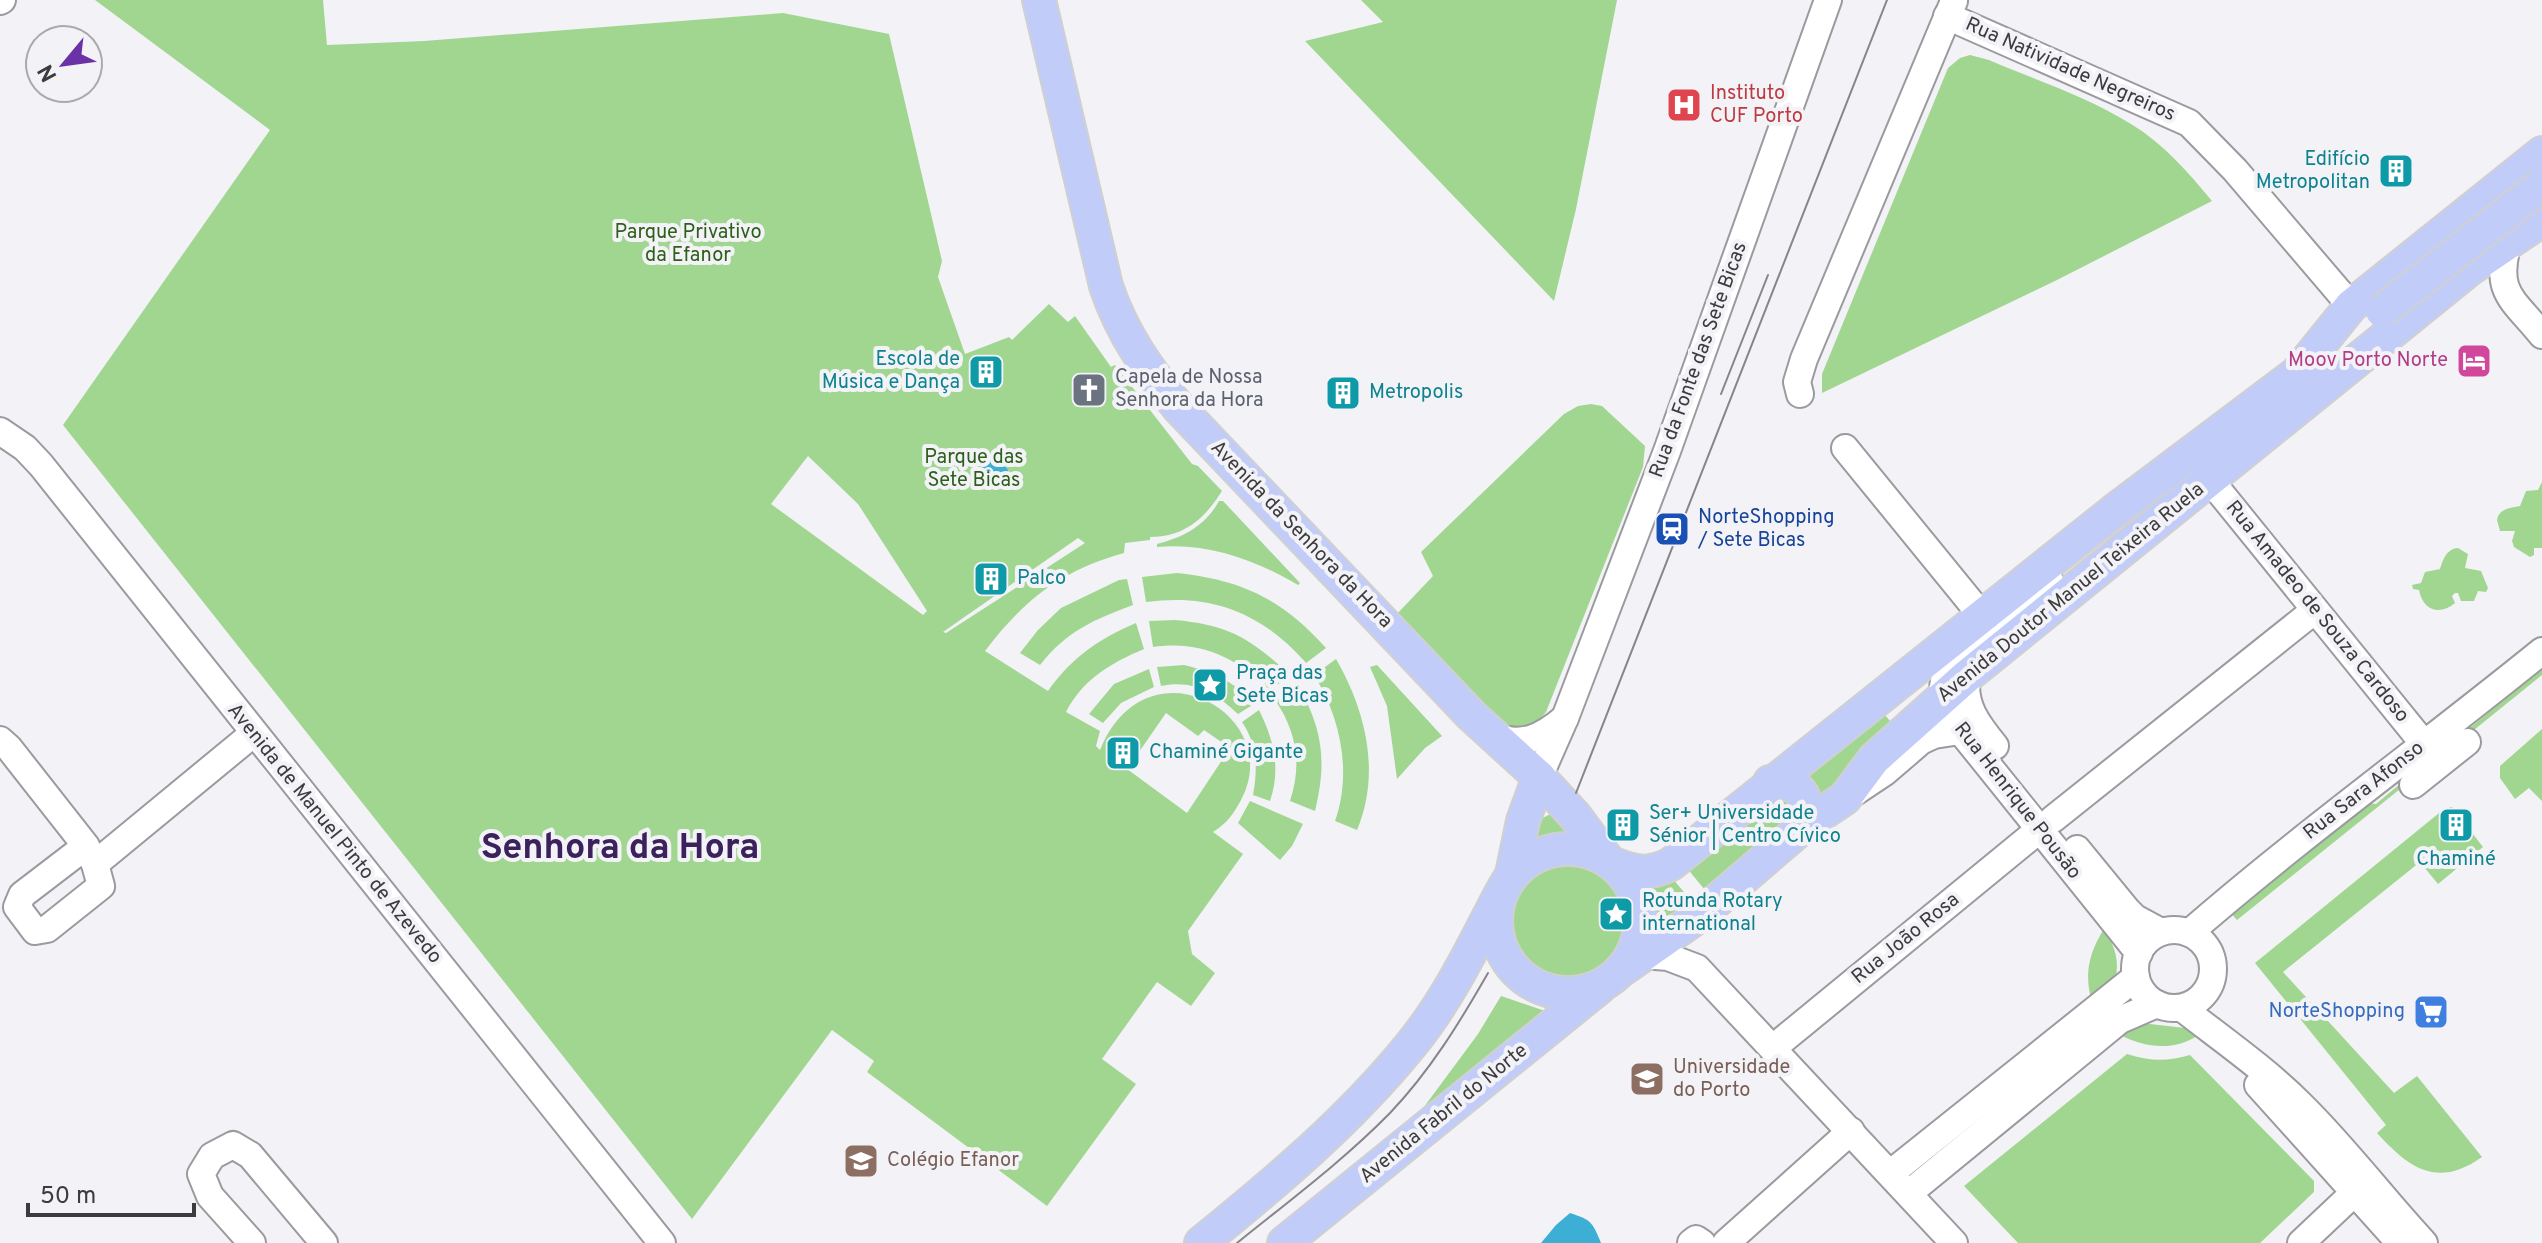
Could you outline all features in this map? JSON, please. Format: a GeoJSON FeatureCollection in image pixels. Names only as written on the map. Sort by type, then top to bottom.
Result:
{"type":"FeatureCollection","features":[{"type":"Feature","properties":{"kind":"main road","name":"Avenida da Senhora da Hora"},"geometry":{"type":"LineString","coordinates":[[1039,0],[1106,286],[1138,356],[1179,408],[1492,736],[1535,788],[1575,816],[1611,862]]}},
{"type":"Feature","properties":{"kind":"main road"},"geometry":{"type":"LineString","coordinates":[[2367,308],[2497,189],[2542,153]]}},
{"type":"Feature","properties":{"kind":"main road"},"geometry":{"type":"LineString","coordinates":[[2367,308],[2542,185]]}},
{"type":"Feature","properties":{"kind":"main road"},"geometry":{"type":"LineString","coordinates":[[2497,189],[2502,204],[2527,230]]}},
{"type":"Feature","properties":{"kind":"main road","name":"Avenida Doutor Manuel Teixeira Ruela"},"geometry":{"type":"LineString","coordinates":[[1623,970],[1700,915],[1805,825],[1845,798],[1874,759],[1955,686],[2471,268],[2527,230]]}},
{"type":"Feature","properties":{"kind":"main road","name":"Avenida Doutor Manuel Teixeira Ruela"},"geometry":{"type":"LineString","coordinates":[[1611,862],[1641,873],[1663,868],[2114,511],[2296,374],[2367,308]]}},
{"type":"Feature","properties":{"kind":"main road"},"geometry":{"type":"LineString","coordinates":[[1770,782],[1794,785],[1801,792],[1806,802],[1805,825]]}},
{"type":"Feature","properties":{"kind":"main road","name":"Rua da Fonte das Sete Bicas"},"geometry":{"type":"LineString","coordinates":[[1506,884],[1535,788]]}},
{"type":"Feature","properties":{"kind":"main road"},"geometry":{"type":"LineString","coordinates":[[1201,1243],[1332,1132],[1412,1044],[1473,948],[1506,884],[1528,860],[1548,851],[1570,848],[1591,852],[1611,862],[1627,879],[1638,901],[1641,925],[1636,948],[1623,970],[1582,992],[1560,993],[1538,987],[1519,975],[1505,958],[1497,937],[1495,914],[1506,884]]}},
{"type":"Feature","properties":{"kind":"main road","name":"Avenida Fabril do Norte"},"geometry":{"type":"LineString","coordinates":[[1284,1243],[1623,970]]}},
{"type":"Feature","properties":{"kind":"street","name":"Rua da Fonte das Sete Bicas"},"geometry":{"type":"LineString","coordinates":[[1535,788],[1565,718],[1667,451],[1828,0]]}},
{"type":"Feature","properties":{"kind":"street","name":"Rua Natividade Negreiros"},"geometry":{"type":"LineString","coordinates":[[1800,394],[1797,382],[1804,359],[1951,8],[2189,123],[2367,308]]}},
{"type":"Feature","properties":{"kind":"street"},"geometry":{"type":"LineString","coordinates":[[2527,230],[2502,279],[2506,291],[2542,335]]}},
{"type":"Feature","properties":{"kind":"street","name":"Avenida de Manuel Pinto de Azevedo"},"geometry":{"type":"LineString","coordinates":[[0,431],[25,448],[41,465],[658,1242]]}},
{"type":"Feature","properties":{"kind":"street"},"geometry":{"type":"LineString","coordinates":[[1845,448],[1982,616]]}},
{"type":"Feature","properties":{"kind":"street","name":"Rua Amadeo de Souza Cardoso"},"geometry":{"type":"LineString","coordinates":[[2210,480],[2424,744]]}},
{"type":"Feature","properties":{"kind":"street"},"geometry":{"type":"LineString","coordinates":[[1955,686],[1942,682],[1949,669],[2094,544],[2114,511]]}},
{"type":"Feature","properties":{"kind":"street","name":"Rua João Rosa"},"geometry":{"type":"LineString","coordinates":[[1773,1048],[2046,824],[2315,610]]}},
{"type":"Feature","properties":{"kind":"street","name":"Rua Sara Afonso"},"geometry":{"type":"LineString","coordinates":[[2189,933],[2542,651]]}},
{"type":"Feature","properties":{"kind":"street","name":"Rua Henrique Pousão"},"geometry":{"type":"LineString","coordinates":[[2138,965],[2046,824],[1977,723],[1967,704],[1965,687],[1955,686],[1960,731],[2046,824],[2135,918],[2161,932]]}},
{"type":"Feature","properties":{"kind":"street"},"geometry":{"type":"LineString","coordinates":[[1492,736],[1529,741],[1540,737],[1565,718]]}},
{"type":"Feature","properties":{"kind":"street"},"geometry":{"type":"LineString","coordinates":[[1845,798],[1885,772],[1921,741],[1934,735],[1960,731]]}},
{"type":"Feature","properties":{"kind":"street"},"geometry":{"type":"LineString","coordinates":[[0,740],[91,855],[254,733]]}},
{"type":"Feature","properties":{"kind":"street","name":"Rua Sara Afonso"},"geometry":{"type":"LineString","coordinates":[[2413,785],[2467,742]]}},
{"type":"Feature","properties":{"kind":"street"},"geometry":{"type":"LineString","coordinates":[[1697,968],[1693,934],[1700,915]]}},
{"type":"Feature","properties":{"kind":"street"},"geometry":{"type":"LineString","coordinates":[[1909,1193],[2120,1020],[2170,1006],[2204,995],[2214,973],[2208,949],[2189,933],[2180,930],[2161,932],[2144,944],[2138,965],[2140,988],[2170,1006],[2206,1027],[2270,1076],[2380,1190],[2424,1243]]}},
{"type":"Feature","properties":{"kind":"street"},"geometry":{"type":"LineString","coordinates":[[1623,970],[1668,957],[1697,968],[1891,1173],[1945,1240]]}},
{"type":"Feature","properties":{"kind":"street"},"geometry":{"type":"LineString","coordinates":[[1891,1173],[2138,965]]}},
{"type":"Feature","properties":{"kind":"street"},"geometry":{"type":"LineString","coordinates":[[2206,1027],[2400,1243]]}},
{"type":"Feature","properties":{"kind":"street"},"geometry":{"type":"LineString","coordinates":[[1726,1243],[1851,1131]]}},
{"type":"Feature","properties":{"kind":"street"},"geometry":{"type":"LineString","coordinates":[[252,1243],[203,1185],[201,1174],[212,1156],[233,1145],[250,1155],[324,1243]]}},
{"type":"Feature","properties":{"kind":"street"},"geometry":{"type":"LineString","coordinates":[[2301,1243],[2354,1193]]}},
{"type":"Feature","properties":{"kind":"street"},"geometry":{"type":"LineString","coordinates":[[1691,1243],[1696,1239],[1702,1243]]}},
{"type":"Feature","properties":{"kind":"green space"},"geometry":{"type":"Polygon","coordinates":[[[95,0],[323,0],[327,45],[424,41],[783,13],[889,34],[942,261],[938,277],[965,354],[1009,337],[1012,340],[1049,304],[1068,322],[1075,316],[1111,367],[1115,365],[1192,464],[1198,466],[1222,491],[1208,510],[1184,530],[1150,537],[1150,540],[1125,543],[1124,553],[1062,578],[1029,602],[985,651],[1048,691],[1087,650],[1136,623],[1144,649],[1120,660],[1089,681],[1066,712],[1100,731],[1096,746],[1100,750],[1121,716],[1148,698],[1177,693],[1205,700],[1229,716],[1245,740],[1250,768],[1241,800],[1226,822],[1213,832],[1243,854],[1188,931],[1192,954],[1215,973],[1191,1006],[1157,982],[1102,1059],[1136,1084],[1047,1206],[867,1072],[874,1061],[832,1030],[692,1219],[63,425],[270,130],[95,0]],[[808,456],[771,504],[923,615],[927,611],[858,504],[808,456]],[[1078,538],[943,632],[946,633],[1085,543],[1078,538]],[[1166,713],[1139,752],[1125,742],[1116,744],[1112,758],[1187,813],[1230,748],[1204,730],[1198,736],[1166,713]]]}},
{"type":"Feature","properties":{"kind":"green space"},"geometry":{"type":"Polygon","coordinates":[[[1361,0],[1617,0],[1576,209],[1554,301],[1305,41],[1383,22],[1361,0]]]}},
{"type":"Feature","properties":{"kind":"green space"},"geometry":{"type":"Polygon","coordinates":[[[1970,55],[2062,89],[2131,124],[2185,169],[2212,201],[2057,280],[1822,393],[1822,374],[1948,68],[1960,58],[1970,55]]]}},
{"type":"Feature","properties":{"kind":"green space"},"geometry":{"type":"Polygon","coordinates":[[[1578,406],[1602,406],[1645,446],[1643,467],[1546,712],[1529,725],[1506,729],[1395,616],[1433,576],[1421,552],[1564,414],[1578,406]]]}},
{"type":"Feature","properties":{"kind":"green space"},"geometry":{"type":"Polygon","coordinates":[[[2542,482],[2542,548],[2534,548],[2534,555],[2530,557],[2514,547],[2515,531],[2500,531],[2497,520],[2503,511],[2520,506],[2526,491],[2538,490],[2542,482]]]}},
{"type":"Feature","properties":{"kind":"green space"},"geometry":{"type":"Polygon","coordinates":[[[1219,501],[1223,501],[1300,583],[1298,585],[1248,561],[1213,550],[1157,547],[1157,544],[1185,534],[1200,524],[1219,501]]]}},
{"type":"Feature","properties":{"kind":"green space"},"geometry":{"type":"Polygon","coordinates":[[[2458,548],[2468,554],[2465,568],[2481,571],[2488,588],[2486,592],[2478,591],[2474,601],[2461,601],[2455,593],[2452,596],[2455,603],[2450,607],[2439,610],[2428,607],[2419,590],[2413,589],[2412,585],[2421,583],[2425,572],[2440,569],[2448,553],[2458,548]]]}},
{"type":"Feature","properties":{"kind":"green space"},"geometry":{"type":"Polygon","coordinates":[[[1177,573],[1222,581],[1259,595],[1293,617],[1326,648],[1306,663],[1272,631],[1234,610],[1193,601],[1146,602],[1142,577],[1177,573]]]}},
{"type":"Feature","properties":{"kind":"green space"},"geometry":{"type":"Polygon","coordinates":[[[1127,579],[1133,605],[1071,635],[1040,665],[1020,653],[1061,608],[1127,579]]]}},
{"type":"Feature","properties":{"kind":"green space"},"geometry":{"type":"Polygon","coordinates":[[[1175,620],[1211,626],[1238,636],[1290,675],[1269,691],[1244,669],[1217,654],[1186,646],[1153,647],[1149,621],[1175,620]]]}},
{"type":"Feature","properties":{"kind":"green space"},"geometry":{"type":"Polygon","coordinates":[[[1336,659],[1355,700],[1367,743],[1368,787],[1357,830],[1335,821],[1343,784],[1341,746],[1331,709],[1314,675],[1336,659]]]}},
{"type":"Feature","properties":{"kind":"green space"},"geometry":{"type":"Polygon","coordinates":[[[1184,665],[1222,678],[1254,704],[1238,714],[1221,700],[1194,686],[1161,686],[1157,667],[1184,665]]]}},
{"type":"Feature","properties":{"kind":"green space"},"geometry":{"type":"Polygon","coordinates":[[[1377,665],[1442,736],[1425,748],[1397,779],[1387,706],[1370,667],[1377,665]]]}},
{"type":"Feature","properties":{"kind":"green space"},"geometry":{"type":"Polygon","coordinates":[[[1149,669],[1154,687],[1121,703],[1103,723],[1089,714],[1114,684],[1149,669]]]}},
{"type":"Feature","properties":{"kind":"green space"},"geometry":{"type":"Polygon","coordinates":[[[2542,669],[2542,675],[2464,738],[2461,735],[2542,669]]]}},
{"type":"Feature","properties":{"kind":"green space"},"geometry":{"type":"Polygon","coordinates":[[[1298,685],[1318,731],[1321,777],[1315,811],[1290,801],[1296,775],[1295,749],[1288,724],[1275,700],[1298,685]]]}},
{"type":"Feature","properties":{"kind":"green space"},"geometry":{"type":"Polygon","coordinates":[[[1259,710],[1269,732],[1274,755],[1275,778],[1270,801],[1253,795],[1255,757],[1251,739],[1242,722],[1259,710]]]}},
{"type":"Feature","properties":{"kind":"green space"},"geometry":{"type":"Polygon","coordinates":[[[1881,710],[1898,731],[1815,809],[1795,780],[1881,710]]]}},
{"type":"Feature","properties":{"kind":"green space"},"geometry":{"type":"Polygon","coordinates":[[[2542,729],[2542,801],[2529,788],[2515,799],[2500,778],[2500,766],[2542,729]]]}},
{"type":"Feature","properties":{"kind":"green space"},"geometry":{"type":"Polygon","coordinates":[[[2407,778],[2410,781],[2237,920],[2229,911],[2363,803],[2376,804],[2407,778]]]}},
{"type":"Feature","properties":{"kind":"green space"},"geometry":{"type":"Polygon","coordinates":[[[1776,799],[1787,801],[1795,813],[1709,895],[1686,867],[1776,799]]]}},
{"type":"Feature","properties":{"kind":"green space"},"geometry":{"type":"Polygon","coordinates":[[[1250,801],[1303,824],[1292,846],[1280,860],[1238,823],[1250,801]]]}},
{"type":"Feature","properties":{"kind":"green space"},"geometry":{"type":"Polygon","coordinates":[[[2452,807],[2483,847],[2438,884],[2420,862],[2283,972],[2394,1093],[2417,1076],[2482,1157],[2466,1167],[2437,1173],[2412,1164],[2377,1133],[2386,1125],[2255,963],[2444,809],[2452,807]]]}},
{"type":"Feature","properties":{"kind":"green space"},"geometry":{"type":"Polygon","coordinates":[[[1562,808],[1571,832],[1533,842],[1527,826],[1562,808]]]}},
{"type":"Feature","properties":{"kind":"green space"},"geometry":{"type":"Polygon","coordinates":[[[1568,863],[1591,867],[1610,880],[1623,899],[1627,922],[1623,945],[1610,964],[1591,977],[1568,981],[1545,977],[1526,964],[1513,945],[1509,922],[1513,899],[1526,880],[1545,867],[1568,863]]]}},
{"type":"Feature","properties":{"kind":"green space"},"geometry":{"type":"Polygon","coordinates":[[[1672,878],[1695,905],[1653,930],[1652,908],[1645,890],[1659,887],[1672,878]]]}},
{"type":"Feature","properties":{"kind":"green space"},"geometry":{"type":"Polygon","coordinates":[[[2104,929],[2116,954],[2115,981],[2091,998],[2088,979],[2090,962],[2104,929]]]}},
{"type":"Feature","properties":{"kind":"green space"},"geometry":{"type":"Polygon","coordinates":[[[1501,996],[1551,1013],[1352,1178],[1421,1111],[1478,1034],[1501,996]]]}},
{"type":"Feature","properties":{"kind":"green space"},"geometry":{"type":"Polygon","coordinates":[[[2141,1023],[2185,1028],[2197,1036],[2178,1044],[2158,1046],[2118,1034],[2141,1023]]]}},
{"type":"Feature","properties":{"kind":"green space"},"geometry":{"type":"Polygon","coordinates":[[[2127,1054],[2158,1060],[2190,1055],[2314,1181],[2314,1192],[2260,1243],[2018,1243],[1964,1186],[2127,1054]]]}},
{"type":"Feature","properties":{"kind":"water"},"geometry":{"type":"Polygon","coordinates":[[[988,452],[995,453],[1008,470],[1008,480],[985,478],[979,464],[988,452]]]}},
{"type":"Feature","properties":{"kind":"water"},"geometry":{"type":"Polygon","coordinates":[[[1570,1213],[1590,1222],[1601,1243],[1541,1243],[1570,1213]]]}},
{"type":"Feature","properties":{"kind":"tram line"},"geometry":{"type":"LineString","coordinates":[[1576,793],[1887,0]]}},
{"type":"Feature","properties":{"kind":"tram line"},"geometry":{"type":"LineString","coordinates":[[1721,394],[1768,275]]}},
{"type":"Feature","properties":{"kind":"tram line"},"geometry":{"type":"LineString","coordinates":[[1237,1243],[1335,1164],[1390,1113],[1444,1046],[1488,973]]}},
{"type":"Feature","properties":{"kind":"place","name":"Instituto CUF Porto"},"geometry":{"type":"Point","coordinates":[1684,105]}},
{"type":"Feature","properties":{"kind":"place","name":"Edifício Metropolitan"},"geometry":{"type":"Point","coordinates":[2396,171]}},
{"type":"Feature","properties":{"kind":"place","name":"Moov Porto Norte"},"geometry":{"type":"Point","coordinates":[2474,361]}},
{"type":"Feature","properties":{"kind":"place","name":"Escola de Música e Dança"},"geometry":{"type":"Point","coordinates":[986,372]}},
{"type":"Feature","properties":{"kind":"place","name":"Capela de Nossa Senhora da Hora"},"geometry":{"type":"Point","coordinates":[1089,390]}},
{"type":"Feature","properties":{"kind":"place","name":"Metropolis"},"geometry":{"type":"Point","coordinates":[1343,393]}},
{"type":"Feature","properties":{"kind":"place","name":"NorteShopping / Sete Bicas"},"geometry":{"type":"Point","coordinates":[1672,529]}},
{"type":"Feature","properties":{"kind":"place","name":"Palco"},"geometry":{"type":"Point","coordinates":[991,579]}},
{"type":"Feature","properties":{"kind":"place","name":"Praça das Sete Bicas"},"geometry":{"type":"Point","coordinates":[1210,685]}},
{"type":"Feature","properties":{"kind":"place","name":"Chaminé Gigante"},"geometry":{"type":"Point","coordinates":[1123,753]}},
{"type":"Feature","properties":{"kind":"place","name":"Ser+ Universidade Sénior | Centro Cívico"},"geometry":{"type":"Point","coordinates":[1623,825]}},
{"type":"Feature","properties":{"kind":"place","name":"Chaminé"},"geometry":{"type":"Point","coordinates":[2456,825]}},
{"type":"Feature","properties":{"kind":"place","name":"Rotunda Rotary international"},"geometry":{"type":"Point","coordinates":[1616,914]}},
{"type":"Feature","properties":{"kind":"place","name":"NorteShopping"},"geometry":{"type":"Point","coordinates":[2431,1012]}},
{"type":"Feature","properties":{"kind":"place","name":"Universidade do Porto"},"geometry":{"type":"Point","coordinates":[1647,1079]}},
{"type":"Feature","properties":{"kind":"place","name":"Colégio Efanor"},"geometry":{"type":"Point","coordinates":[861,1161]}},
{"type":"Feature","properties":{"kind":"district","name":"Senhora da Hora"},"geometry":{"type":"Point","coordinates":[620,849]}},
{"type":"Feature","properties":{"kind":"park label","name":"Parque Privativo da Efanor"},"geometry":{"type":"Point","coordinates":[688,244]}},
{"type":"Feature","properties":{"kind":"park label","name":"Parque das Sete Bicas"},"geometry":{"type":"Point","coordinates":[974,470]}}]}
